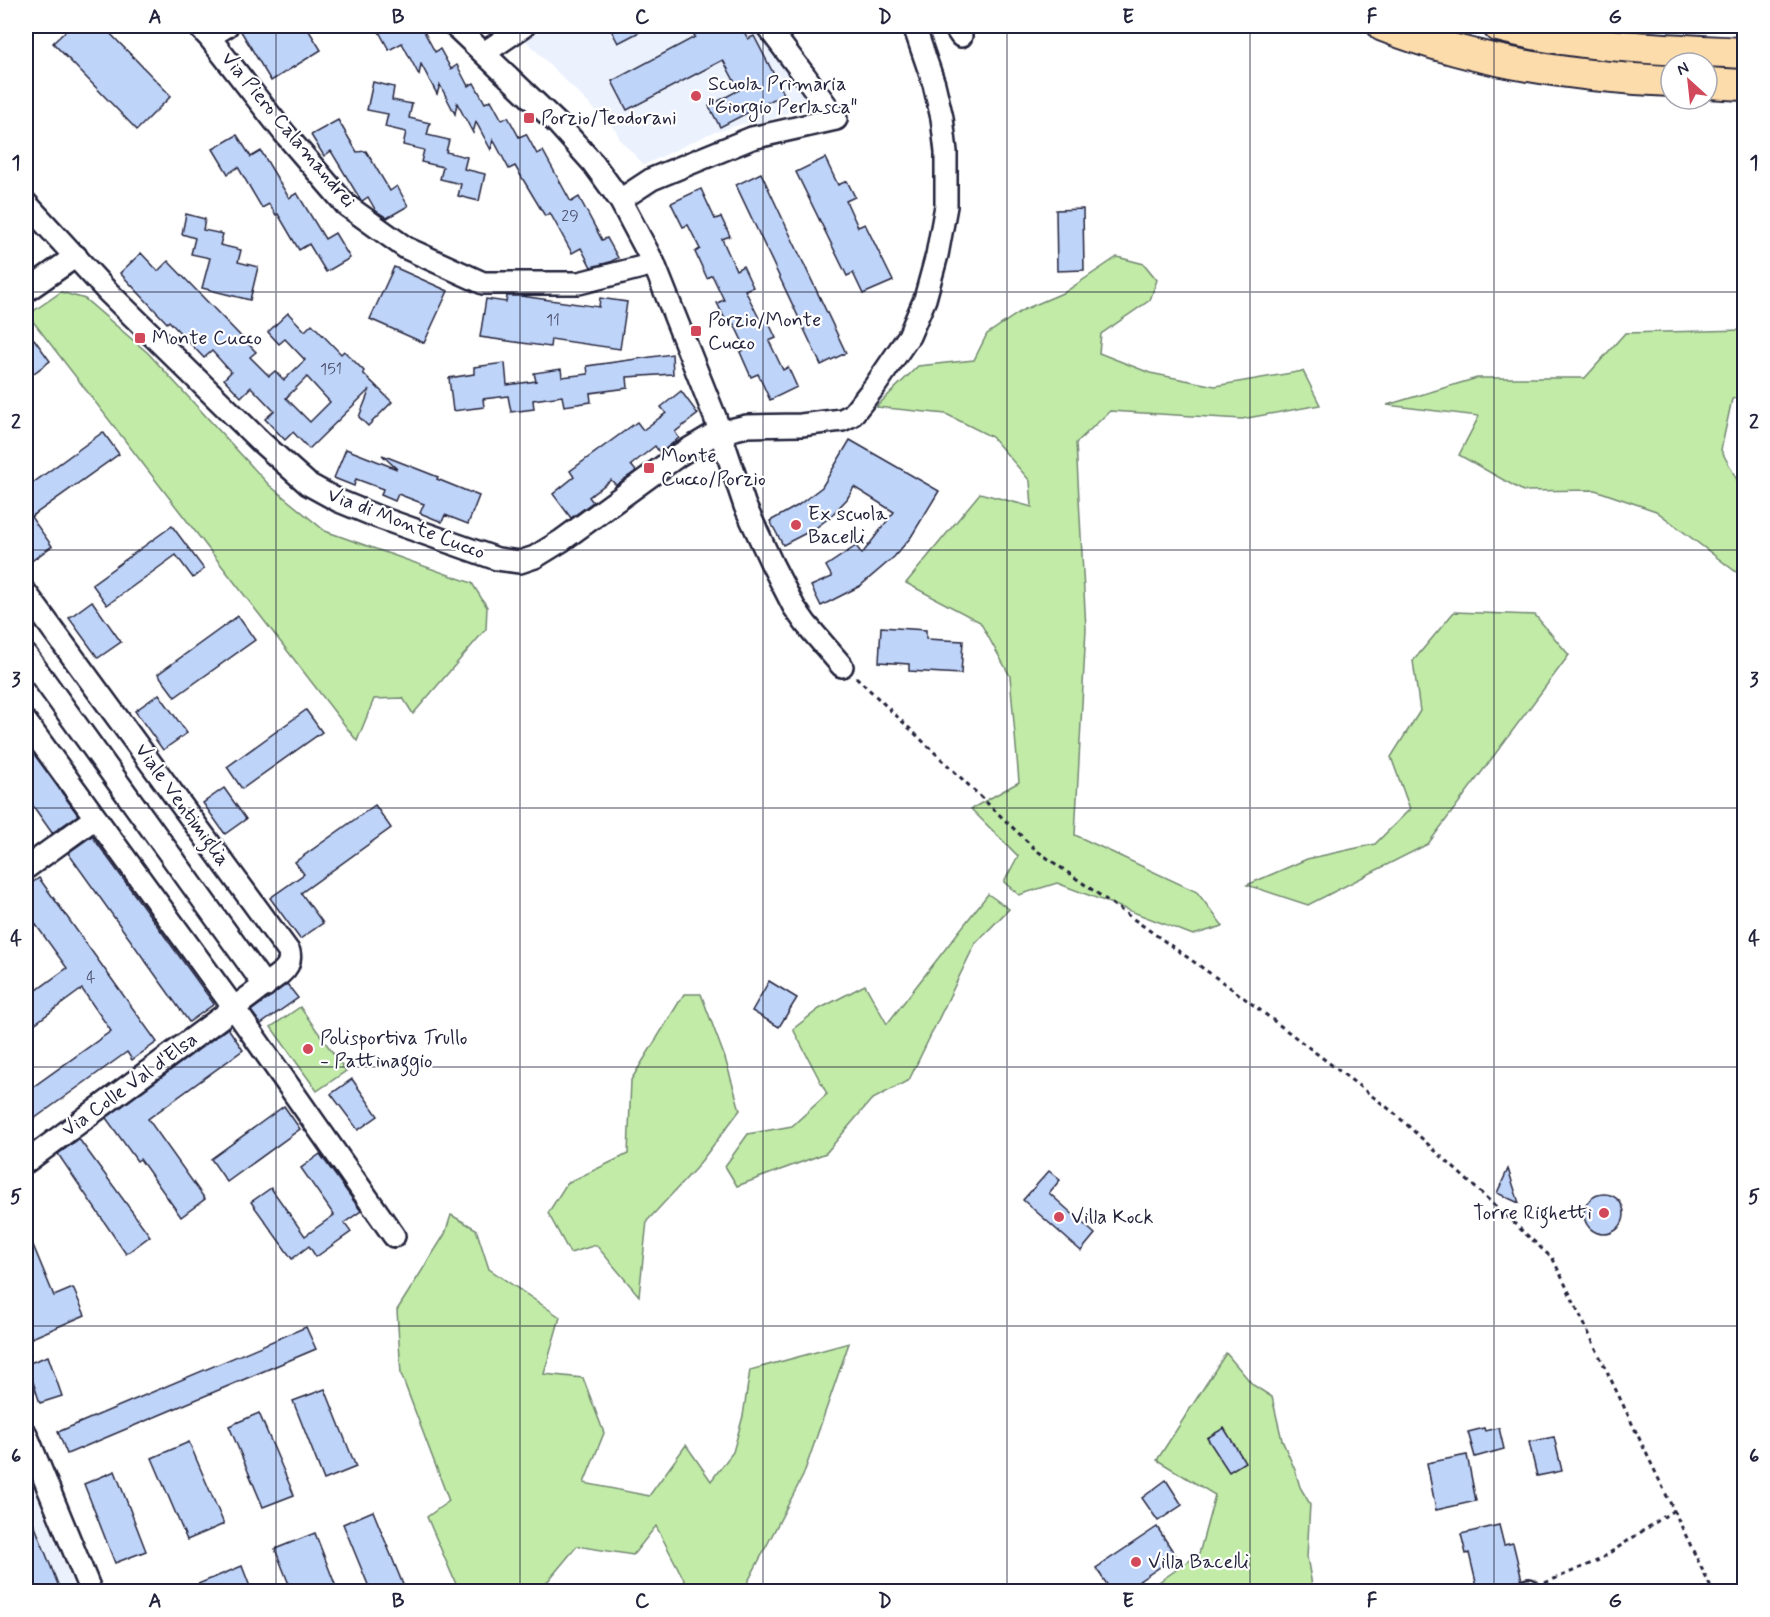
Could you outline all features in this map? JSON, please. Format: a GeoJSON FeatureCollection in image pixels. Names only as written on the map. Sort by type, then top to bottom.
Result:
{"type":"FeatureCollection","features":[{"type":"Feature","properties":{"kind":"highway"},"geometry":{"type":"LineString","coordinates":[[1383,26],[1414,38],[1515,63],[1599,76],[1659,80]]}},
{"type":"Feature","properties":{"kind":"highway"},"geometry":{"type":"LineString","coordinates":[[1498,26],[1555,37],[1610,44],[1744,53]]}},
{"type":"Feature","properties":{"kind":"highway"},"geometry":{"type":"LineString","coordinates":[[1719,84],[1744,85]]}},
{"type":"Feature","properties":{"kind":"street"},"geometry":{"type":"LineString","coordinates":[[455,26],[558,124],[593,163],[621,200],[654,264],[720,432],[745,506],[776,572],[800,616],[839,662]]}},
{"type":"Feature","properties":{"kind":"street"},"geometry":{"type":"LineString","coordinates":[[484,53],[524,26]]}},
{"type":"Feature","properties":{"kind":"street"},"geometry":{"type":"LineString","coordinates":[[621,200],[652,179],[752,138],[836,119],[767,26]]}},
{"type":"Feature","properties":{"kind":"street","name":"Via di Monte Cucco"},"geometry":{"type":"LineString","coordinates":[[26,203],[106,290],[261,442],[308,484],[351,506],[506,562],[520,562],[535,557],[561,541],[679,455],[720,432],[747,426],[823,423],[845,419],[852,415],[875,387],[909,336],[925,299],[938,255],[944,222],[947,190],[942,118],[934,84],[914,26]]}},
{"type":"Feature","properties":{"kind":"street","name":"Via Piero Calamandrei"},"geometry":{"type":"LineString","coordinates":[[212,29],[285,134],[346,205],[406,248],[483,283],[579,284],[654,264]]}},
{"type":"Feature","properties":{"kind":"street"},"geometry":{"type":"LineString","coordinates":[[26,291],[76,256]]}},
{"type":"Feature","properties":{"kind":"street","name":"Viale Ventimiglia"},"geometry":{"type":"LineString","coordinates":[[27,597],[289,952],[289,962],[285,969],[234,1008]]}},
{"type":"Feature","properties":{"kind":"street"},"geometry":{"type":"LineString","coordinates":[[26,655],[265,986]]}},
{"type":"Feature","properties":{"kind":"street"},"geometry":{"type":"LineString","coordinates":[[26,722],[234,1008],[394,1236]]}},
{"type":"Feature","properties":{"kind":"street"},"geometry":{"type":"LineString","coordinates":[[26,868],[95,819]]}},
{"type":"Feature","properties":{"kind":"street","name":"Via Colle Val d'Elsa"},"geometry":{"type":"LineString","coordinates":[[26,1162],[234,1008]]}},
{"type":"Feature","properties":{"kind":"street"},"geometry":{"type":"LineString","coordinates":[[26,1434],[91,1592]]}},
{"type":"Feature","properties":{"kind":"path"},"geometry":{"type":"LineString","coordinates":[[839,662],[1036,850],[1235,991],[1393,1112],[1553,1259],[1713,1592]]}},
{"type":"Feature","properties":{"kind":"path"},"geometry":{"type":"LineString","coordinates":[[1529,1591],[1599,1560],[1674,1510]]}},
{"type":"Feature","properties":{"kind":"shaded area","name":"Scuola Primaria \"Giorgio Perlasca\""},"geometry":{"type":"Polygon","coordinates":[[[546,26],[755,26],[810,94],[811,102],[763,122],[743,124],[709,134],[644,165],[620,140],[616,131],[525,40],[546,26]]]}},
{"type":"Feature","properties":{"kind":"shaded area"},"geometry":{"type":"Polygon","coordinates":[[[26,1469],[76,1591],[26,1591],[26,1469]]]}},
{"type":"Feature","properties":{"kind":"green space"},"geometry":{"type":"Polygon","coordinates":[[[1117,257],[1144,264],[1157,280],[1150,300],[1101,334],[1099,353],[1150,373],[1215,386],[1303,371],[1320,405],[1242,419],[1110,411],[1076,443],[1086,629],[1075,835],[1197,892],[1223,926],[1193,935],[1057,883],[1019,895],[1004,882],[1018,856],[971,809],[1019,782],[1010,676],[980,622],[906,583],[980,493],[1032,507],[1030,481],[992,437],[946,414],[876,407],[918,366],[974,360],[987,334],[1023,310],[1065,292],[1117,257]]]}},
{"type":"Feature","properties":{"kind":"green space"},"geometry":{"type":"Polygon","coordinates":[[[61,292],[85,299],[148,353],[269,485],[325,531],[472,583],[487,607],[486,629],[413,714],[403,698],[374,699],[357,741],[28,315],[61,292]]]}},
{"type":"Feature","properties":{"kind":"green space"},"geometry":{"type":"Polygon","coordinates":[[[1744,330],[1744,396],[1732,399],[1721,450],[1744,493],[1744,578],[1656,511],[1595,490],[1523,491],[1459,455],[1479,416],[1387,405],[1477,378],[1585,378],[1625,333],[1744,330]]]}},
{"type":"Feature","properties":{"kind":"green space"},"geometry":{"type":"Polygon","coordinates":[[[1454,612],[1535,615],[1569,655],[1428,844],[1308,905],[1247,885],[1307,859],[1375,844],[1410,809],[1391,757],[1420,711],[1413,661],[1454,612]]]}},
{"type":"Feature","properties":{"kind":"green space"},"geometry":{"type":"Polygon","coordinates":[[[988,894],[1009,909],[975,944],[909,1080],[871,1100],[826,1153],[737,1186],[725,1166],[748,1134],[792,1126],[827,1094],[793,1029],[819,1009],[865,985],[887,1024],[988,894]]]}},
{"type":"Feature","properties":{"kind":"green space"},"geometry":{"type":"Polygon","coordinates":[[[684,994],[701,994],[725,1058],[740,1110],[696,1168],[647,1221],[639,1296],[596,1245],[570,1253],[548,1213],[567,1183],[628,1154],[631,1080],[684,994]]]}},
{"type":"Feature","properties":{"kind":"green space","name":"Polisportiva Trullo - Pattinaggio"},"geometry":{"type":"Polygon","coordinates":[[[300,1007],[346,1071],[317,1091],[271,1027],[300,1007]]]}},
{"type":"Feature","properties":{"kind":"green space"},"geometry":{"type":"Polygon","coordinates":[[[451,1215],[476,1229],[489,1269],[560,1317],[544,1374],[583,1378],[604,1433],[584,1483],[649,1496],[686,1445],[711,1481],[733,1452],[743,1416],[750,1370],[849,1343],[803,1476],[743,1591],[690,1591],[656,1526],[633,1555],[577,1546],[542,1588],[544,1591],[459,1591],[427,1517],[449,1501],[401,1374],[397,1310],[445,1234],[451,1215]]]}},
{"type":"Feature","properties":{"kind":"green space"},"geometry":{"type":"Polygon","coordinates":[[[1226,1353],[1253,1385],[1272,1397],[1282,1440],[1300,1487],[1310,1504],[1307,1557],[1312,1585],[1309,1592],[1159,1592],[1156,1584],[1199,1554],[1215,1495],[1157,1460],[1226,1353]]]}},
{"type":"Feature","properties":{"kind":"building"},"geometry":{"type":"Polygon","coordinates":[[[71,26],[103,26],[171,96],[137,130],[53,43],[71,26]]]}},
{"type":"Feature","properties":{"kind":"building"},"geometry":{"type":"Polygon","coordinates":[[[240,26],[306,26],[321,50],[271,81],[239,28],[240,26]]]}},
{"type":"Feature","properties":{"kind":"building"},"geometry":{"type":"Polygon","coordinates":[[[376,26],[421,26],[435,52],[440,49],[451,69],[457,65],[468,86],[474,83],[485,103],[491,100],[502,120],[508,117],[519,137],[526,134],[537,154],[543,151],[571,202],[579,197],[602,240],[607,238],[618,258],[591,267],[581,248],[572,253],[550,213],[545,216],[515,166],[509,169],[493,139],[491,150],[476,122],[473,133],[457,103],[455,114],[440,85],[437,94],[421,64],[419,75],[402,43],[389,50],[376,26]]]}},
{"type":"Feature","properties":{"kind":"building"},"geometry":{"type":"Polygon","coordinates":[[[609,26],[651,26],[618,43],[609,26]]]}},
{"type":"Feature","properties":{"kind":"building"},"geometry":{"type":"Polygon","coordinates":[[[697,26],[741,26],[748,39],[754,36],[784,94],[720,127],[709,106],[739,90],[723,60],[627,110],[612,81],[695,37],[694,35],[700,32],[697,26]]]}},
{"type":"Feature","properties":{"kind":"building"},"geometry":{"type":"Polygon","coordinates":[[[373,82],[394,87],[392,100],[412,104],[409,118],[430,123],[427,135],[449,140],[446,152],[467,157],[464,169],[485,174],[479,201],[458,196],[461,184],[440,179],[443,167],[421,162],[424,150],[403,145],[406,132],[385,127],[388,114],[367,110],[373,82]]]}},
{"type":"Feature","properties":{"kind":"building"},"geometry":{"type":"Polygon","coordinates":[[[338,120],[357,152],[366,151],[390,191],[397,186],[408,206],[387,218],[376,211],[368,197],[362,201],[360,199],[331,151],[324,156],[311,135],[338,120]]]}},
{"type":"Feature","properties":{"kind":"building"},"geometry":{"type":"Polygon","coordinates":[[[237,135],[251,157],[261,151],[289,198],[297,193],[325,239],[335,233],[350,258],[326,272],[309,244],[299,250],[278,214],[276,215],[269,204],[262,208],[238,167],[228,174],[213,149],[237,135]]]}},
{"type":"Feature","properties":{"kind":"building"},"geometry":{"type":"Polygon","coordinates":[[[825,158],[838,185],[847,181],[855,197],[846,201],[858,227],[865,224],[893,281],[863,294],[853,273],[847,276],[796,172],[825,158]]]}},
{"type":"Feature","properties":{"kind":"building"},"geometry":{"type":"Polygon","coordinates":[[[761,173],[846,353],[821,365],[736,185],[761,173]]]}},
{"type":"Feature","properties":{"kind":"building"},"geometry":{"type":"Polygon","coordinates":[[[701,189],[715,219],[721,217],[730,236],[722,239],[736,270],[743,266],[753,287],[745,290],[760,320],[766,317],[776,338],[769,341],[783,370],[788,367],[797,387],[770,400],[758,374],[751,377],[740,352],[746,349],[734,324],[729,327],[717,303],[724,300],[712,275],[707,278],[695,252],[700,249],[688,225],[683,227],[671,203],[701,189]]]}},
{"type":"Feature","properties":{"kind":"building"},"geometry":{"type":"Polygon","coordinates":[[[1083,209],[1084,270],[1057,271],[1056,210],[1083,209]]]}},
{"type":"Feature","properties":{"kind":"building"},"geometry":{"type":"Polygon","coordinates":[[[186,214],[205,219],[203,230],[223,234],[220,245],[241,250],[238,262],[258,267],[250,300],[202,288],[210,258],[191,254],[195,238],[182,234],[186,214]]]}},
{"type":"Feature","properties":{"kind":"building"},"geometry":{"type":"Polygon","coordinates":[[[141,253],[158,271],[168,261],[256,352],[250,357],[269,376],[275,371],[284,380],[305,360],[285,339],[279,344],[268,332],[288,313],[305,331],[312,324],[341,354],[344,351],[392,402],[368,426],[359,417],[370,389],[309,449],[293,432],[285,440],[265,419],[274,411],[251,387],[241,397],[224,379],[231,372],[212,351],[204,358],[120,273],[141,253]],[[307,377],[286,398],[310,422],[330,402],[307,377]]]}},
{"type":"Feature","properties":{"kind":"building"},"geometry":{"type":"Polygon","coordinates":[[[394,267],[448,291],[424,343],[370,319],[394,267]]]}},
{"type":"Feature","properties":{"kind":"building"},"geometry":{"type":"Polygon","coordinates":[[[507,296],[599,307],[600,298],[627,302],[620,349],[551,339],[550,347],[480,337],[486,299],[506,302],[507,296]]]}},
{"type":"Feature","properties":{"kind":"building"},"geometry":{"type":"Polygon","coordinates":[[[34,339],[50,361],[26,379],[26,345],[34,339]]]}},
{"type":"Feature","properties":{"kind":"building"},"geometry":{"type":"Polygon","coordinates":[[[672,354],[673,374],[627,377],[628,388],[590,393],[591,402],[564,406],[562,396],[533,400],[534,409],[511,412],[508,396],[483,399],[484,407],[453,411],[449,378],[474,374],[474,367],[505,363],[507,385],[536,381],[534,373],[561,369],[562,377],[588,374],[587,366],[672,354]]]}},
{"type":"Feature","properties":{"kind":"building"},"geometry":{"type":"Polygon","coordinates":[[[681,391],[698,414],[675,432],[679,438],[660,453],[655,446],[631,465],[636,471],[616,485],[611,480],[589,497],[593,502],[571,518],[553,494],[574,477],[570,471],[637,422],[643,430],[666,413],[661,407],[681,391]]]}},
{"type":"Feature","properties":{"kind":"building"},"geometry":{"type":"Polygon","coordinates":[[[103,432],[119,454],[31,517],[52,546],[26,565],[26,488],[103,432]]]}},
{"type":"Feature","properties":{"kind":"building","name":"Ex scuola Bacelli"},"geometry":{"type":"Polygon","coordinates":[[[850,440],[939,491],[911,537],[894,557],[860,586],[821,606],[811,586],[832,577],[826,566],[856,546],[862,554],[894,512],[854,487],[847,499],[829,518],[814,529],[783,545],[770,521],[797,506],[822,487],[850,440]]]}},
{"type":"Feature","properties":{"kind":"building"},"geometry":{"type":"Polygon","coordinates":[[[346,449],[397,469],[382,455],[479,496],[468,524],[445,515],[442,522],[420,513],[424,504],[398,494],[395,501],[381,495],[383,489],[356,479],[354,486],[334,478],[346,449]]]}},
{"type":"Feature","properties":{"kind":"building"},"geometry":{"type":"Polygon","coordinates":[[[172,526],[204,569],[193,578],[176,555],[107,605],[92,584],[172,526]]]}},
{"type":"Feature","properties":{"kind":"building"},"geometry":{"type":"Polygon","coordinates":[[[92,601],[121,642],[98,658],[69,618],[92,601]]]}},
{"type":"Feature","properties":{"kind":"building"},"geometry":{"type":"Polygon","coordinates":[[[238,616],[255,640],[175,697],[158,674],[238,616]]]}},
{"type":"Feature","properties":{"kind":"building"},"geometry":{"type":"Polygon","coordinates":[[[881,627],[926,630],[926,639],[963,641],[961,674],[909,671],[909,664],[879,662],[881,627]]]}},
{"type":"Feature","properties":{"kind":"building"},"geometry":{"type":"Polygon","coordinates":[[[159,694],[187,733],[163,750],[135,711],[159,694]]]}},
{"type":"Feature","properties":{"kind":"building"},"geometry":{"type":"Polygon","coordinates":[[[306,710],[322,732],[242,789],[227,767],[306,710]]]}},
{"type":"Feature","properties":{"kind":"building"},"geometry":{"type":"Polygon","coordinates":[[[26,743],[78,815],[52,833],[26,796],[26,743]]]}},
{"type":"Feature","properties":{"kind":"building"},"geometry":{"type":"Polygon","coordinates":[[[224,788],[246,819],[225,834],[203,803],[224,788]]]}},
{"type":"Feature","properties":{"kind":"building"},"geometry":{"type":"Polygon","coordinates":[[[375,805],[391,828],[301,893],[323,923],[300,939],[270,898],[304,874],[295,862],[375,805]]]}},
{"type":"Feature","properties":{"kind":"building"},"geometry":{"type":"Polygon","coordinates":[[[92,836],[214,1004],[189,1022],[68,853],[92,836]]]}},
{"type":"Feature","properties":{"kind":"building"},"geometry":{"type":"Polygon","coordinates":[[[39,878],[157,1042],[132,1060],[127,1052],[31,1121],[26,1114],[26,1092],[111,1031],[82,989],[26,1030],[26,998],[67,968],[26,911],[26,887],[39,878]]]}},
{"type":"Feature","properties":{"kind":"building"},"geometry":{"type":"Polygon","coordinates":[[[769,981],[797,998],[779,1027],[752,1011],[769,981]]]}},
{"type":"Feature","properties":{"kind":"building"},"geometry":{"type":"Polygon","coordinates":[[[287,984],[298,998],[261,1024],[251,1011],[287,984]]]}},
{"type":"Feature","properties":{"kind":"building"},"geometry":{"type":"Polygon","coordinates":[[[228,1028],[243,1050],[148,1119],[205,1199],[181,1217],[140,1159],[137,1161],[106,1118],[228,1028]]]}},
{"type":"Feature","properties":{"kind":"building"},"geometry":{"type":"Polygon","coordinates":[[[352,1079],[378,1116],[358,1130],[331,1094],[352,1079]]]}},
{"type":"Feature","properties":{"kind":"building"},"geometry":{"type":"Polygon","coordinates":[[[284,1106],[300,1129],[227,1182],[211,1159],[284,1106]]]}},
{"type":"Feature","properties":{"kind":"building"},"geometry":{"type":"Polygon","coordinates":[[[79,1139],[150,1236],[126,1254],[58,1154],[79,1139]]]}},
{"type":"Feature","properties":{"kind":"building"},"geometry":{"type":"Polygon","coordinates":[[[320,1154],[361,1211],[344,1223],[351,1232],[316,1257],[309,1246],[292,1259],[251,1202],[271,1188],[305,1236],[334,1215],[301,1168],[320,1154]]]}},
{"type":"Feature","properties":{"kind":"building"},"geometry":{"type":"Polygon","coordinates":[[[1508,1169],[1519,1203],[1497,1193],[1508,1169]]]}},
{"type":"Feature","properties":{"kind":"building","name":"Villa Kock"},"geometry":{"type":"Polygon","coordinates":[[[1049,1171],[1060,1180],[1049,1193],[1095,1234],[1081,1251],[1023,1200],[1049,1171]]]}},
{"type":"Feature","properties":{"kind":"building","name":"Torre Righetti"},"geometry":{"type":"Polygon","coordinates":[[[1604,1194],[1612,1195],[1618,1200],[1623,1206],[1623,1222],[1618,1228],[1612,1233],[1604,1234],[1596,1233],[1590,1228],[1585,1222],[1584,1214],[1585,1206],[1590,1200],[1596,1195],[1604,1194]]]}},
{"type":"Feature","properties":{"kind":"building"},"geometry":{"type":"Polygon","coordinates":[[[26,1228],[54,1296],[73,1288],[85,1315],[32,1338],[26,1323],[26,1228]]]}},
{"type":"Feature","properties":{"kind":"building"},"geometry":{"type":"Polygon","coordinates":[[[306,1327],[316,1349],[67,1454],[58,1432],[306,1327]]]}},
{"type":"Feature","properties":{"kind":"building"},"geometry":{"type":"Polygon","coordinates":[[[48,1356],[62,1396],[40,1403],[27,1364],[48,1356]]]}},
{"type":"Feature","properties":{"kind":"building"},"geometry":{"type":"Polygon","coordinates":[[[325,1389],[356,1467],[324,1480],[293,1401],[325,1389]]]}},
{"type":"Feature","properties":{"kind":"building"},"geometry":{"type":"Polygon","coordinates":[[[259,1413],[294,1495],[263,1507],[229,1426],[259,1413]]]}},
{"type":"Feature","properties":{"kind":"building"},"geometry":{"type":"Polygon","coordinates":[[[1224,1428],[1245,1462],[1229,1472],[1207,1438],[1224,1428]]]}},
{"type":"Feature","properties":{"kind":"building"},"geometry":{"type":"Polygon","coordinates":[[[1484,1428],[1485,1431],[1499,1428],[1504,1449],[1475,1457],[1468,1432],[1484,1428]]]}},
{"type":"Feature","properties":{"kind":"building"},"geometry":{"type":"Polygon","coordinates":[[[1554,1437],[1562,1471],[1537,1476],[1529,1442],[1554,1437]]]}},
{"type":"Feature","properties":{"kind":"building"},"geometry":{"type":"Polygon","coordinates":[[[189,1442],[224,1524],[187,1540],[152,1458],[189,1442]]]}},
{"type":"Feature","properties":{"kind":"building"},"geometry":{"type":"Polygon","coordinates":[[[1467,1455],[1476,1501],[1436,1510],[1427,1463],[1467,1455]]]}},
{"type":"Feature","properties":{"kind":"building"},"geometry":{"type":"Polygon","coordinates":[[[115,1471],[146,1551],[115,1563],[84,1484],[115,1471]]]}},
{"type":"Feature","properties":{"kind":"building"},"geometry":{"type":"Polygon","coordinates":[[[1166,1480],[1182,1505],[1158,1521],[1142,1498],[1166,1480]]]}},
{"type":"Feature","properties":{"kind":"building"},"geometry":{"type":"Polygon","coordinates":[[[26,1504],[61,1592],[26,1592],[26,1504]]]}},
{"type":"Feature","properties":{"kind":"building"},"geometry":{"type":"Polygon","coordinates":[[[373,1511],[406,1592],[371,1592],[343,1524],[373,1511]]]}},
{"type":"Feature","properties":{"kind":"building"},"geometry":{"type":"Polygon","coordinates":[[[1499,1525],[1504,1545],[1513,1543],[1522,1580],[1478,1591],[1469,1553],[1466,1554],[1461,1534],[1499,1525]]]}},
{"type":"Feature","properties":{"kind":"building","name":"Villa Bacelli"},"geometry":{"type":"Polygon","coordinates":[[[1157,1527],[1176,1556],[1123,1592],[1112,1592],[1096,1568],[1157,1527]]]}},
{"type":"Feature","properties":{"kind":"building"},"geometry":{"type":"Polygon","coordinates":[[[315,1533],[338,1592],[292,1592],[275,1549],[315,1533]]]}},
{"type":"Feature","properties":{"kind":"building"},"geometry":{"type":"Polygon","coordinates":[[[242,1566],[252,1592],[181,1592],[181,1591],[242,1566]]]}},
{"type":"Feature","properties":{"kind":"place","name":"Scuola Primaria \"Giorgio Perlasca\""},"geometry":{"type":"Point","coordinates":[696,96]}},
{"type":"Feature","properties":{"kind":"place","name":"Porzio/Teodorani"},"geometry":{"type":"Point","coordinates":[529,118]}},
{"type":"Feature","properties":{"kind":"place","name":"Porzio/Monte Cucco"},"geometry":{"type":"Point","coordinates":[696,331]}},
{"type":"Feature","properties":{"kind":"place","name":"Monte Cucco"},"geometry":{"type":"Point","coordinates":[140,338]}},
{"type":"Feature","properties":{"kind":"place","name":"Monte Cucco/Porzio"},"geometry":{"type":"Point","coordinates":[649,468]}},
{"type":"Feature","properties":{"kind":"place","name":"Ex scuola Bacelli"},"geometry":{"type":"Point","coordinates":[796,525]}},
{"type":"Feature","properties":{"kind":"place","name":"Polisportiva Trullo - Pattinaggio"},"geometry":{"type":"Point","coordinates":[308,1049]}},
{"type":"Feature","properties":{"kind":"place","name":"Torre Righetti"},"geometry":{"type":"Point","coordinates":[1604,1213]}},
{"type":"Feature","properties":{"kind":"place","name":"Villa Kock"},"geometry":{"type":"Point","coordinates":[1059,1217]}},
{"type":"Feature","properties":{"kind":"place","name":"Villa Bacelli"},"geometry":{"type":"Point","coordinates":[1136,1562]}}]}
